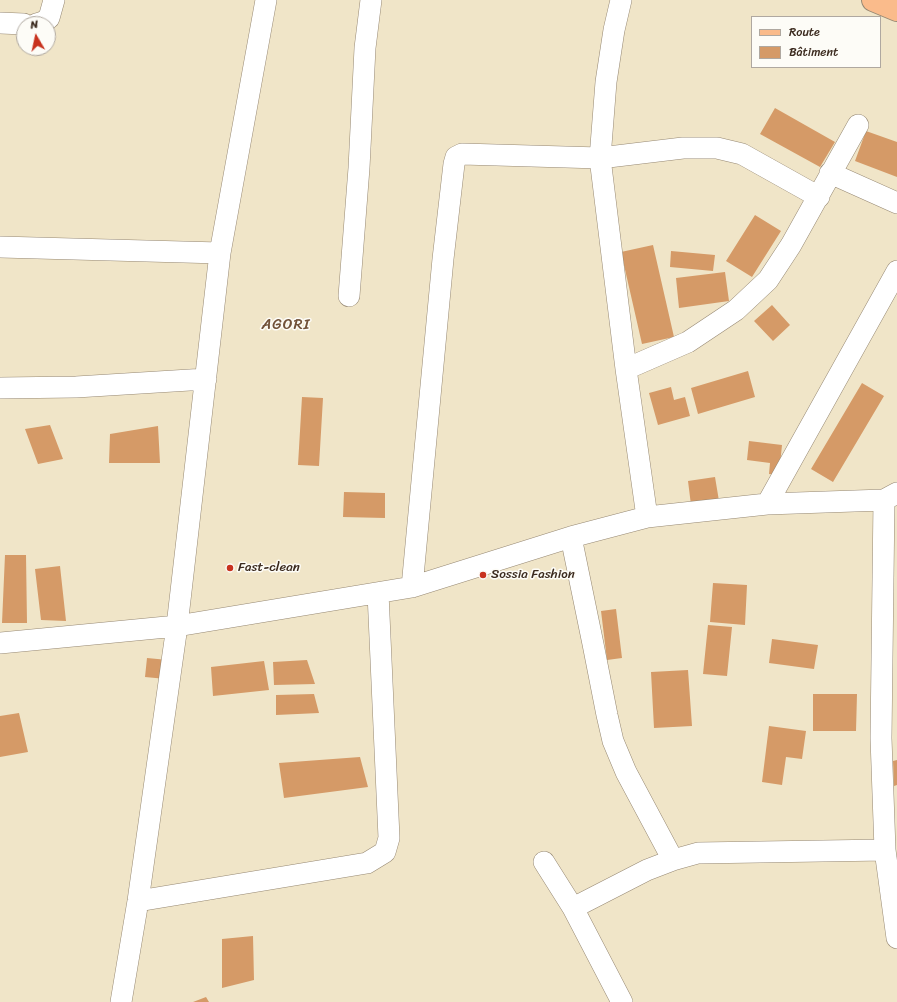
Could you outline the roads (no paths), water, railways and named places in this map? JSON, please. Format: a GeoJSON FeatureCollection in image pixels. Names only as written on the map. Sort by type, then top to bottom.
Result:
{"type":"FeatureCollection","features":[{"type":"Feature","properties":{"kind":"main road"},"geometry":{"type":"LineString","coordinates":[[873,0],[897,10]]}},
{"type":"Feature","properties":{"kind":"street"},"geometry":{"type":"LineString","coordinates":[[49,16],[54,0]]}},
{"type":"Feature","properties":{"kind":"street"},"geometry":{"type":"LineString","coordinates":[[121,1002],[138,901],[177,626],[220,253],[266,0]]}},
{"type":"Feature","properties":{"kind":"street"},"geometry":{"type":"LineString","coordinates":[[349,296],[359,168],[365,48],[370,0]]}},
{"type":"Feature","properties":{"kind":"street"},"geometry":{"type":"LineString","coordinates":[[621,0],[614,30],[606,82],[600,158],[626,369],[647,517]]}},
{"type":"Feature","properties":{"kind":"street"},"geometry":{"type":"LineString","coordinates":[[0,23],[16,24]]}},
{"type":"Feature","properties":{"kind":"street"},"geometry":{"type":"LineString","coordinates":[[626,369],[688,342],[736,310],[768,280],[791,245],[858,125]]}},
{"type":"Feature","properties":{"kind":"street"},"geometry":{"type":"LineString","coordinates":[[412,587],[443,259],[456,157],[462,154],[600,158],[683,148],[717,148],[742,154],[818,197]]}},
{"type":"Feature","properties":{"kind":"street"},"geometry":{"type":"LineString","coordinates":[[830,173],[897,203]]}},
{"type":"Feature","properties":{"kind":"street"},"geometry":{"type":"LineString","coordinates":[[0,247],[220,253]]}},
{"type":"Feature","properties":{"kind":"street"},"geometry":{"type":"LineString","coordinates":[[767,504],[897,271]]}},
{"type":"Feature","properties":{"kind":"street"},"geometry":{"type":"LineString","coordinates":[[0,388],[76,386],[206,379]]}},
{"type":"Feature","properties":{"kind":"street"},"geometry":{"type":"LineString","coordinates":[[0,643],[177,626],[412,587],[571,536],[647,517],[767,504],[890,496],[889,737],[885,850],[897,938]]}},
{"type":"Feature","properties":{"kind":"street"},"geometry":{"type":"LineString","coordinates":[[571,536],[613,741],[626,772],[673,860]]}},
{"type":"Feature","properties":{"kind":"street"},"geometry":{"type":"LineString","coordinates":[[138,901],[367,863],[384,852],[389,838],[378,593]]}},
{"type":"Feature","properties":{"kind":"street"},"geometry":{"type":"LineString","coordinates":[[572,908],[647,870],[673,860],[698,853],[885,850]]}},
{"type":"Feature","properties":{"kind":"street"},"geometry":{"type":"LineString","coordinates":[[544,862],[572,908],[622,1002]]}},
{"type":"Feature","properties":{"kind":"place","name":"Fast-clean"},"geometry":{"type":"Point","coordinates":[230,568]}},
{"type":"Feature","properties":{"kind":"place","name":"Sossia Fashion"},"geometry":{"type":"Point","coordinates":[483,575]}},
{"type":"Feature","properties":{"kind":"district","name":"AGORI"},"geometry":{"type":"Point","coordinates":[286,325]}}]}
